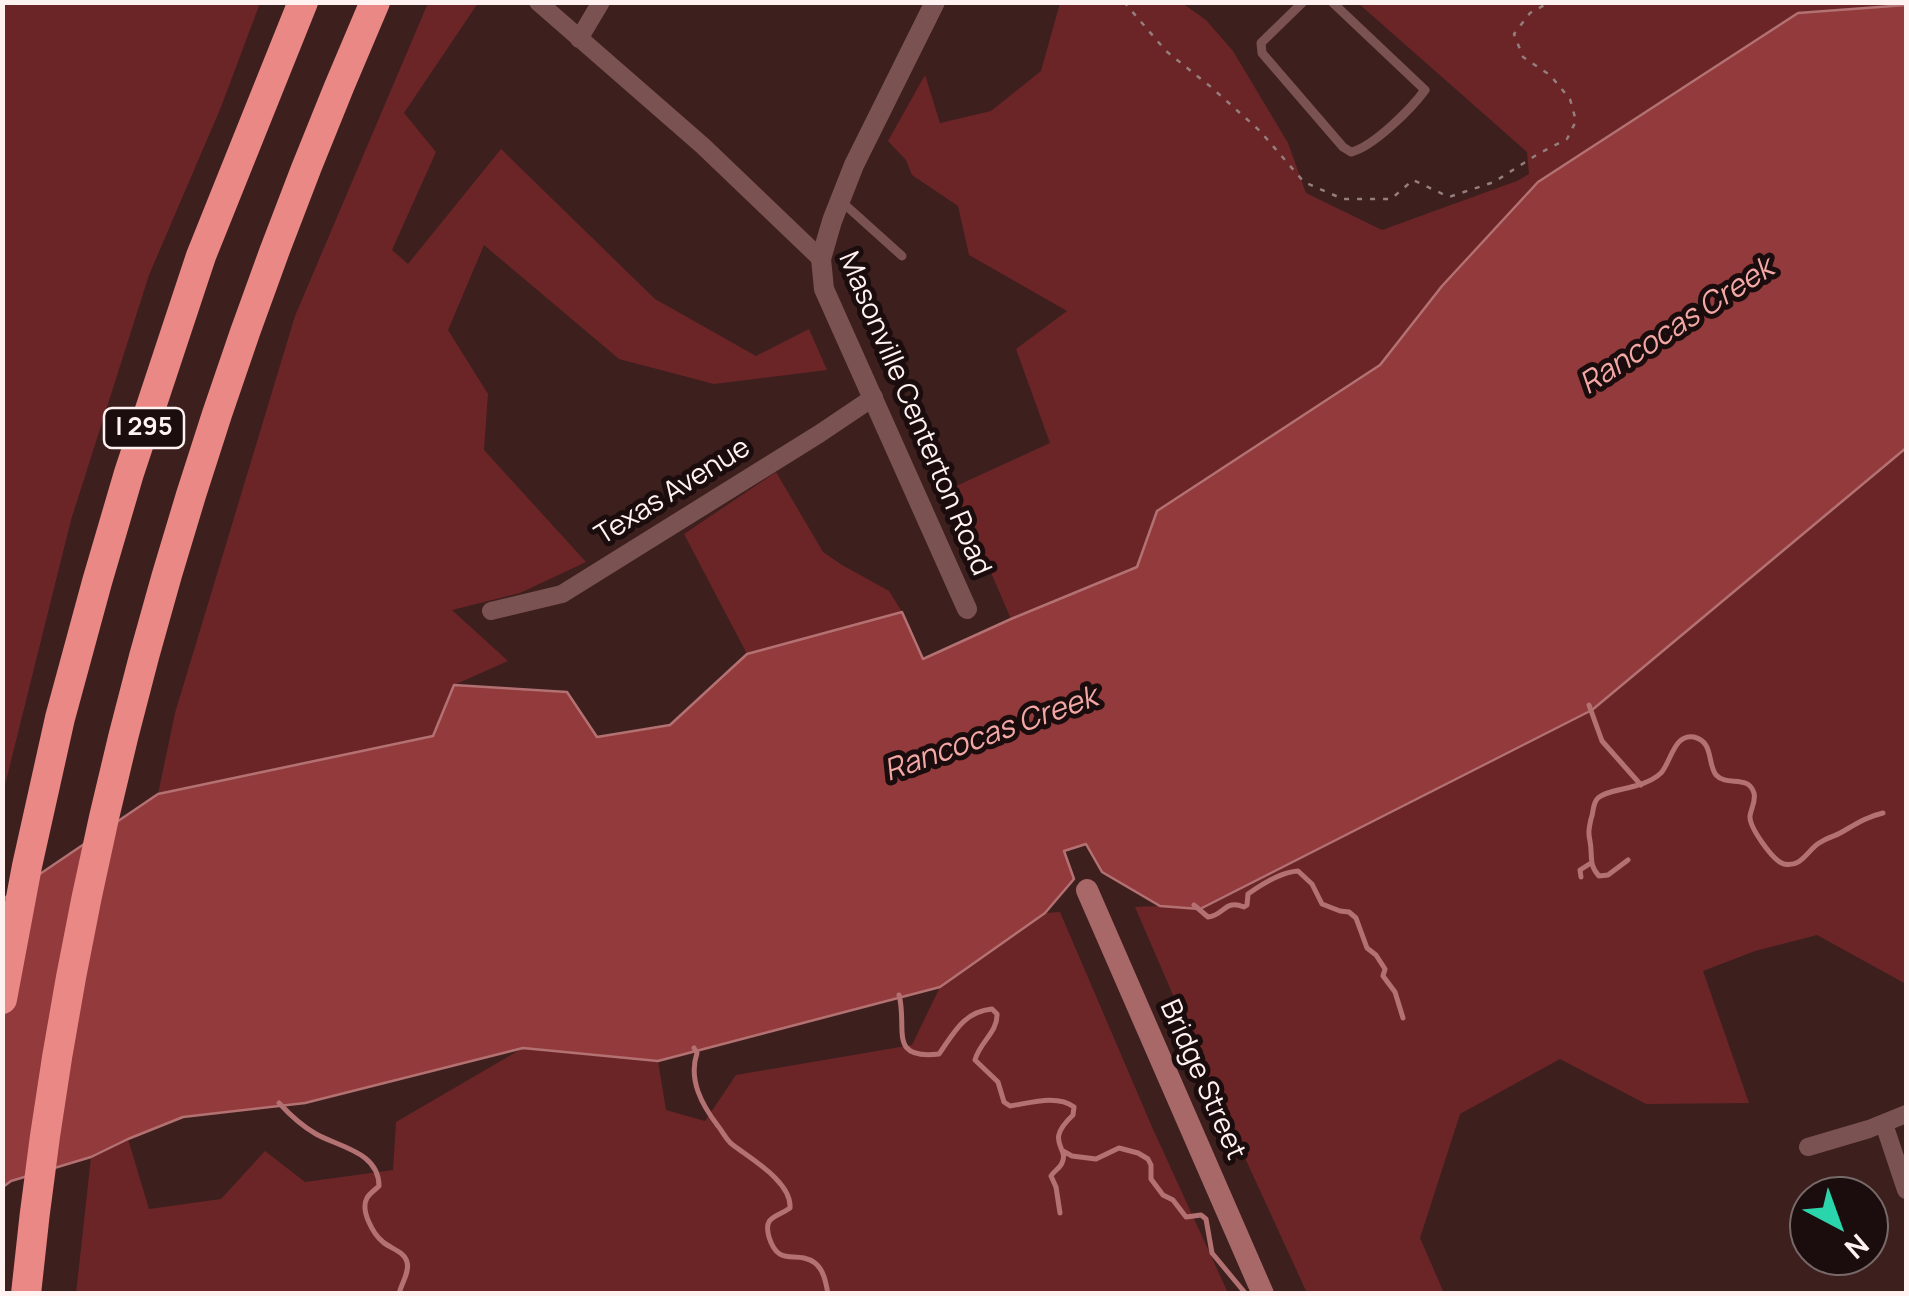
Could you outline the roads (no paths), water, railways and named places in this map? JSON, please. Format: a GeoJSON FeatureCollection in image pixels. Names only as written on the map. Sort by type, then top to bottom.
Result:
{"type":"FeatureCollection","features":[{"type":"Feature","properties":{"kind":"highway","name":"I 295"},"geometry":{"type":"LineString","coordinates":[[2,1000],[60,718],[135,455],[201,256],[303,2]]}},
{"type":"Feature","properties":{"kind":"highway","name":"I 295"},"geometry":{"type":"LineString","coordinates":[[26,1294],[47,1128],[70,992],[108,806],[155,618],[211,431],[282,230],[375,2]]}},
{"type":"Feature","properties":{"kind":"main road","name":"Bridge Street"},"geometry":{"type":"LineString","coordinates":[[1087,890],[1263,1294]]}},
{"type":"Feature","properties":{"kind":"street","name":"Masonville Centerton Road"},"geometry":{"type":"LineString","coordinates":[[538,2],[703,146],[821,259],[824,289],[967,609]]}},
{"type":"Feature","properties":{"kind":"street"},"geometry":{"type":"LineString","coordinates":[[579,39],[602,2]]}},
{"type":"Feature","properties":{"kind":"street"},"geometry":{"type":"LineString","coordinates":[[821,259],[854,164],[935,2]]}},
{"type":"Feature","properties":{"kind":"street","name":"Texas Avenue"},"geometry":{"type":"LineString","coordinates":[[490,611],[562,594],[874,397]]}},
{"type":"Feature","properties":{"kind":"street"},"geometry":{"type":"LineString","coordinates":[[1808,1147],[1906,1114]]}},
{"type":"Feature","properties":{"kind":"street"},"geometry":{"type":"LineString","coordinates":[[1884,1124],[1906,1190]]}},
{"type":"Feature","properties":{"kind":"lane"},"geometry":{"type":"LineString","coordinates":[[1303,2],[1267,34],[1261,42],[1262,53],[1343,148],[1358,151],[1416,103],[1424,90],[1332,2]]}},
{"type":"Feature","properties":{"kind":"lane"},"geometry":{"type":"LineString","coordinates":[[840,200],[902,256]]}},
{"type":"Feature","properties":{"kind":"water","name":"Rancocas Creek"},"geometry":{"type":"Polygon","coordinates":[[[1906,5],[1906,448],[1592,710],[1200,909],[1160,906],[1102,872],[1086,844],[1064,851],[1074,879],[1045,913],[940,987],[658,1061],[523,1048],[305,1103],[183,1117],[91,1157],[11,1181],[3,1187],[3,899],[158,794],[433,736],[454,685],[567,692],[597,737],[670,725],[747,654],[902,612],[923,659],[1137,567],[1157,511],[1380,365],[1442,286],[1538,182],[1798,13],[1906,5]]]}},
{"type":"Feature","properties":{"kind":"waterway"},"geometry":{"type":"LineString","coordinates":[[1589,705],[1602,741],[1641,785]]}},
{"type":"Feature","properties":{"kind":"waterway"},"geometry":{"type":"LineString","coordinates":[[1628,860],[1608,875],[1599,876],[1596,872],[1589,833],[1595,803],[1603,795],[1654,779],[1677,744],[1687,737],[1705,743],[1716,775],[1751,787],[1753,828],[1784,864],[1796,863],[1816,845],[1883,813]]}},
{"type":"Feature","properties":{"kind":"waterway"},"geometry":{"type":"LineString","coordinates":[[1581,877],[1580,870],[1591,863]]}},
{"type":"Feature","properties":{"kind":"waterway"},"geometry":{"type":"LineString","coordinates":[[1194,905],[1208,917],[1228,906],[1244,907],[1253,890],[1278,876],[1298,871],[1312,884],[1322,904],[1356,918],[1367,948],[1385,969],[1383,976],[1395,992],[1403,1018]]}},
{"type":"Feature","properties":{"kind":"waterway"},"geometry":{"type":"LineString","coordinates":[[899,995],[903,1039],[912,1052],[939,1054],[966,1019],[992,1009],[997,1020],[975,1060],[998,1082],[1004,1102],[1010,1106],[1052,1100],[1074,1107],[1058,1138],[1064,1157],[1051,1176],[1060,1213]]}},
{"type":"Feature","properties":{"kind":"waterway"},"geometry":{"type":"LineString","coordinates":[[694,1048],[695,1082],[707,1110],[729,1141],[778,1180],[789,1198],[790,1208],[772,1218],[768,1225],[773,1247],[783,1256],[815,1263],[823,1273],[828,1294]]}},
{"type":"Feature","properties":{"kind":"waterway"},"geometry":{"type":"LineString","coordinates":[[279,1103],[311,1131],[356,1152],[372,1165],[379,1186],[367,1198],[366,1215],[379,1238],[407,1262],[399,1294]]}},
{"type":"Feature","properties":{"kind":"waterway"},"geometry":{"type":"LineString","coordinates":[[1063,1151],[1096,1159],[1119,1148],[1148,1159],[1151,1179],[1163,1195],[1173,1200],[1186,1217],[1201,1215],[1206,1219],[1212,1253],[1246,1294]]}}]}
